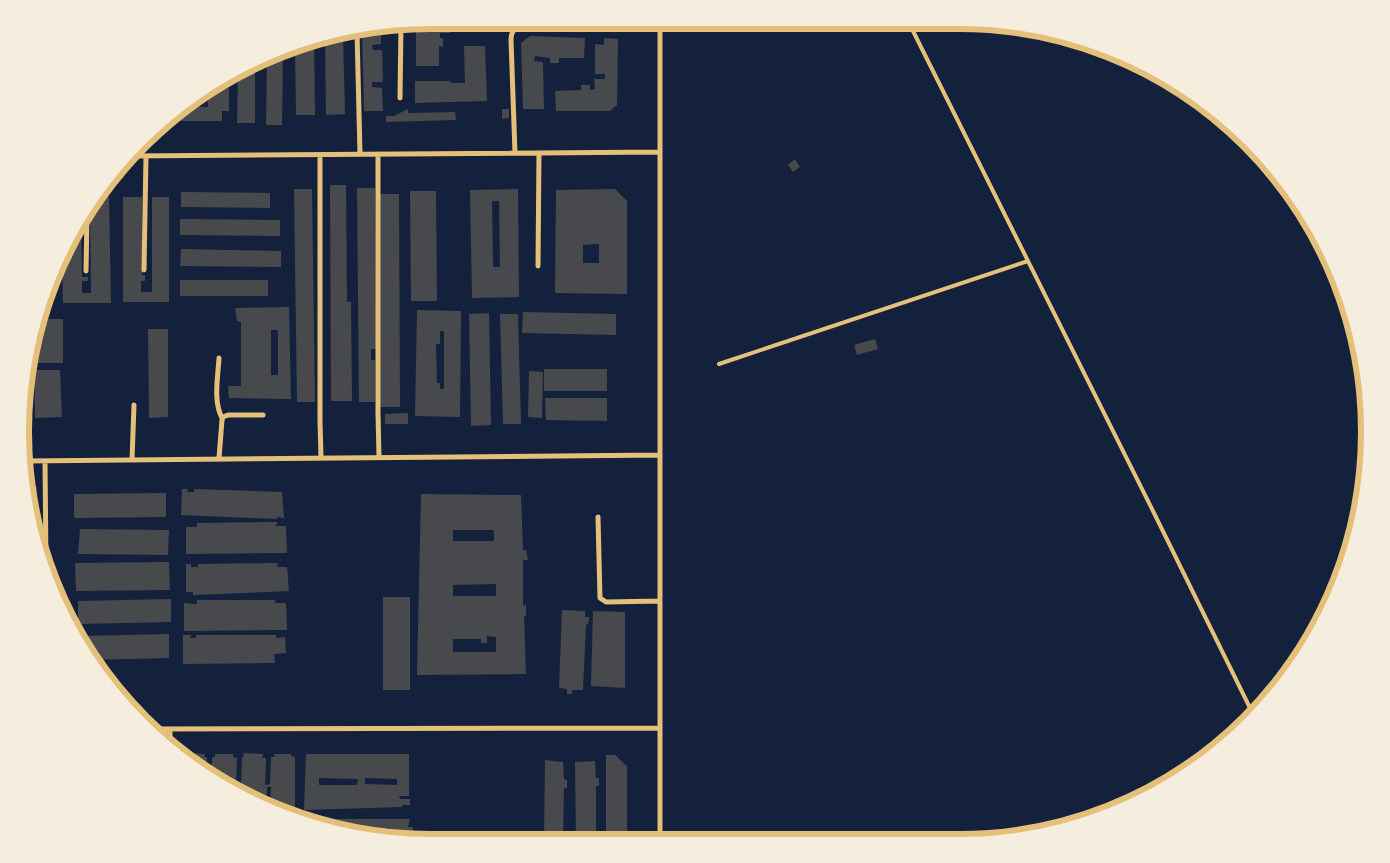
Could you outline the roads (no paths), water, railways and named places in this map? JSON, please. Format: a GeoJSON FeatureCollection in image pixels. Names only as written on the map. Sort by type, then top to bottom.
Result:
{"type":"FeatureCollection","features":[{"type":"Feature","properties":{"kind":"street"},"geometry":{"type":"LineString","coordinates":[[514,29],[511,40],[515,153]]}},
{"type":"Feature","properties":{"kind":"street"},"geometry":{"type":"LineString","coordinates":[[660,29],[660,834]]}},
{"type":"Feature","properties":{"kind":"street"},"geometry":{"type":"LineString","coordinates":[[400,98],[401,30]]}},
{"type":"Feature","properties":{"kind":"street"},"geometry":{"type":"LineString","coordinates":[[357,35],[360,154]]}},
{"type":"Feature","properties":{"kind":"street"},"geometry":{"type":"LineString","coordinates":[[138,156],[660,152]]}},
{"type":"Feature","properties":{"kind":"street"},"geometry":{"type":"LineString","coordinates":[[538,266],[539,153]]}},
{"type":"Feature","properties":{"kind":"street"},"geometry":{"type":"LineString","coordinates":[[378,154],[378,413],[380,457]]}},
{"type":"Feature","properties":{"kind":"street"},"geometry":{"type":"LineString","coordinates":[[144,270],[146,156]]}},
{"type":"Feature","properties":{"kind":"street"},"geometry":{"type":"LineString","coordinates":[[320,156],[321,458]]}},
{"type":"Feature","properties":{"kind":"street"},"geometry":{"type":"LineString","coordinates":[[86,271],[87,224]]}},
{"type":"Feature","properties":{"kind":"street"},"geometry":{"type":"LineString","coordinates":[[219,358],[217,401],[218,410],[222,418],[219,458]]}},
{"type":"Feature","properties":{"kind":"street"},"geometry":{"type":"LineString","coordinates":[[132,460],[134,405]]}},
{"type":"Feature","properties":{"kind":"street"},"geometry":{"type":"LineString","coordinates":[[222,418],[228,415],[263,416]]}},
{"type":"Feature","properties":{"kind":"street"},"geometry":{"type":"LineString","coordinates":[[30,461],[219,458],[660,456]]}},
{"type":"Feature","properties":{"kind":"street"},"geometry":{"type":"LineString","coordinates":[[45,461],[46,548]]}},
{"type":"Feature","properties":{"kind":"street"},"geometry":{"type":"LineString","coordinates":[[598,517],[600,598],[606,602],[660,600]]}},
{"type":"Feature","properties":{"kind":"street"},"geometry":{"type":"LineString","coordinates":[[161,729],[660,728]]}},
{"type":"Feature","properties":{"kind":"street"},"geometry":{"type":"LineString","coordinates":[[170,729],[170,737]]}},
{"type":"Feature","properties":{"kind":"lane"},"geometry":{"type":"LineString","coordinates":[[912,29],[1250,708]]}},
{"type":"Feature","properties":{"kind":"lane"},"geometry":{"type":"LineString","coordinates":[[719,364],[1028,261]]}}]}
